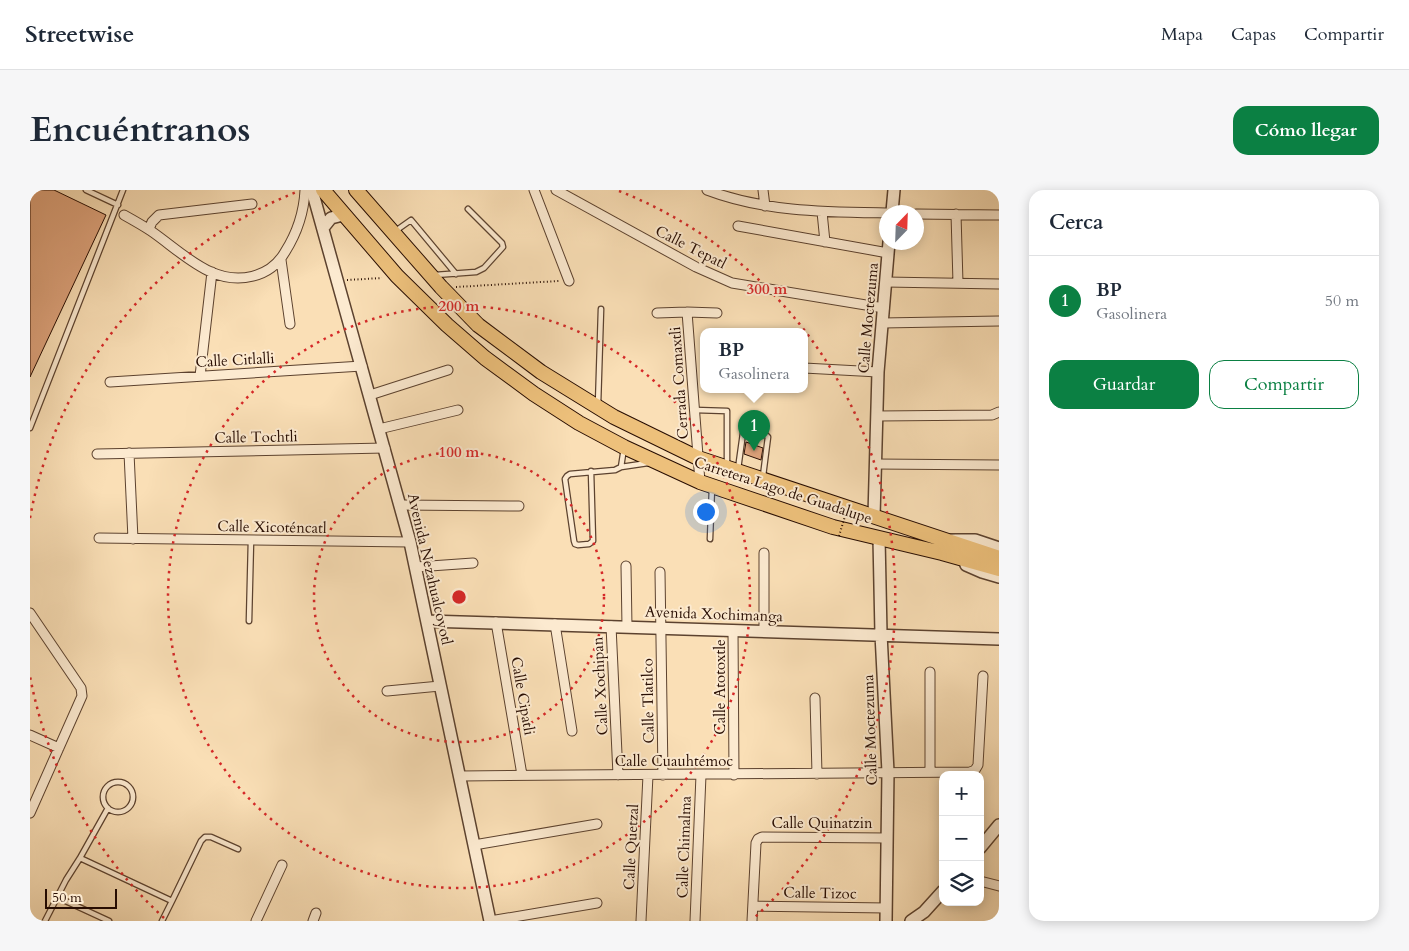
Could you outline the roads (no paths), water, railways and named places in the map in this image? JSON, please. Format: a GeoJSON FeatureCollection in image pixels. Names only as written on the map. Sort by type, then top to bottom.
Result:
{"type":"FeatureCollection","features":[{"type":"Feature","properties":{"kind":"main road","name":"Carretera Lago de Guadalupe"},"geometry":{"type":"LineString","coordinates":[[323,190],[397,276],[447,324],[485,358],[534,394],[572,418],[624,447],[706,484],[833,527],[879,538],[944,546]]}},
{"type":"Feature","properties":{"kind":"main road","name":"Carretera Lago de Guadalupe"},"geometry":{"type":"LineString","coordinates":[[362,192],[393,233],[478,325],[541,372],[614,417],[698,458],[874,516],[944,546]]}},
{"type":"Feature","properties":{"kind":"main road"},"geometry":{"type":"LineString","coordinates":[[944,546],[998,563]]}},
{"type":"Feature","properties":{"kind":"street"},"geometry":{"type":"LineString","coordinates":[[124,215],[149,229],[177,250],[212,272],[231,277],[255,277],[281,260],[296,232],[301,218],[305,190]]}},
{"type":"Feature","properties":{"kind":"street","name":"Avenida Nezahualcoyotl"},"geometry":{"type":"LineString","coordinates":[[312,190],[401,505],[416,567],[490,921]]}},
{"type":"Feature","properties":{"kind":"street"},"geometry":{"type":"LineString","coordinates":[[534,190],[569,281]]}},
{"type":"Feature","properties":{"kind":"street","name":"Calle Tepatl"},"geometry":{"type":"LineString","coordinates":[[556,190],[696,267],[732,283],[884,308]]}},
{"type":"Feature","properties":{"kind":"street"},"geometry":{"type":"LineString","coordinates":[[708,190],[727,198],[765,206],[822,212],[879,213]]}},
{"type":"Feature","properties":{"kind":"street"},"geometry":{"type":"LineString","coordinates":[[763,190],[765,206]]}},
{"type":"Feature","properties":{"kind":"street"},"geometry":{"type":"LineString","coordinates":[[893,205],[894,190]]}},
{"type":"Feature","properties":{"kind":"street"},"geometry":{"type":"LineString","coordinates":[[149,229],[152,222],[159,215],[252,204]]}},
{"type":"Feature","properties":{"kind":"street"},"geometry":{"type":"LineString","coordinates":[[822,212],[825,242]]}},
{"type":"Feature","properties":{"kind":"street"},"geometry":{"type":"LineString","coordinates":[[924,214],[999,215]]}},
{"type":"Feature","properties":{"kind":"street"},"geometry":{"type":"LineString","coordinates":[[956,214],[958,283]]}},
{"type":"Feature","properties":{"kind":"street"},"geometry":{"type":"LineString","coordinates":[[323,228],[331,218],[343,215]]}},
{"type":"Feature","properties":{"kind":"street"},"geometry":{"type":"LineString","coordinates":[[738,226],[825,242],[879,247]]}},
{"type":"Feature","properties":{"kind":"street","name":"Calle Moctezuma"},"geometry":{"type":"LineString","coordinates":[[874,516],[878,372],[889,250]]}},
{"type":"Feature","properties":{"kind":"street"},"geometry":{"type":"LineString","coordinates":[[281,260],[290,324]]}},
{"type":"Feature","properties":{"kind":"street"},"geometry":{"type":"LineString","coordinates":[[200,376],[212,272]]}},
{"type":"Feature","properties":{"kind":"street"},"geometry":{"type":"LineString","coordinates":[[886,282],[999,284]]}},
{"type":"Feature","properties":{"kind":"street","name":"Cerrada Comaxtli"},"geometry":{"type":"LineString","coordinates":[[687,312],[698,458],[706,484]]}},
{"type":"Feature","properties":{"kind":"street","name":"Cerrada Comaxtli"},"geometry":{"type":"LineString","coordinates":[[656,313],[717,313]]}},
{"type":"Feature","properties":{"kind":"street"},"geometry":{"type":"LineString","coordinates":[[882,323],[999,321]]}},
{"type":"Feature","properties":{"kind":"street","name":"Calle Citlalli"},"geometry":{"type":"LineString","coordinates":[[110,382],[362,366]]}},
{"type":"Feature","properties":{"kind":"street"},"geometry":{"type":"LineString","coordinates":[[808,368],[878,372]]}},
{"type":"Feature","properties":{"kind":"street"},"geometry":{"type":"LineString","coordinates":[[370,394],[448,370]]}},
{"type":"Feature","properties":{"kind":"street"},"geometry":{"type":"LineString","coordinates":[[379,429],[458,410]]}},
{"type":"Feature","properties":{"kind":"street"},"geometry":{"type":"LineString","coordinates":[[877,416],[992,415],[999,412]]}},
{"type":"Feature","properties":{"kind":"street","name":"Calle Tochtli"},"geometry":{"type":"LineString","coordinates":[[98,454],[385,448]]}},
{"type":"Feature","properties":{"kind":"street"},"geometry":{"type":"LineString","coordinates":[[129,453],[133,539]]}},
{"type":"Feature","properties":{"kind":"street"},"geometry":{"type":"LineString","coordinates":[[875,464],[999,464]]}},
{"type":"Feature","properties":{"kind":"street"},"geometry":{"type":"LineString","coordinates":[[401,505],[519,506]]}},
{"type":"Feature","properties":{"kind":"street","name":"Calle Xicoténcatl"},"geometry":{"type":"LineString","coordinates":[[99,538],[410,542]]}},
{"type":"Feature","properties":{"kind":"street","name":"Calle Moctezuma"},"geometry":{"type":"LineString","coordinates":[[879,538],[881,634],[888,772],[886,921]]}},
{"type":"Feature","properties":{"kind":"street"},"geometry":{"type":"LineString","coordinates":[[764,554],[764,631]]}},
{"type":"Feature","properties":{"kind":"street"},"geometry":{"type":"LineString","coordinates":[[416,567],[473,563]]}},
{"type":"Feature","properties":{"kind":"street"},"geometry":{"type":"LineString","coordinates":[[626,566],[626,627]]}},
{"type":"Feature","properties":{"kind":"street","name":"Calle Tlatilco"},"geometry":{"type":"LineString","coordinates":[[660,572],[663,775]]}},
{"type":"Feature","properties":{"kind":"street"},"geometry":{"type":"LineString","coordinates":[[30,613],[82,688],[82,696],[30,813]]}},
{"type":"Feature","properties":{"kind":"street","name":"Avenida Xochimanga"},"geometry":{"type":"LineString","coordinates":[[427,621],[999,639]]}},
{"type":"Feature","properties":{"kind":"street","name":"Calle Cipatli"},"geometry":{"type":"LineString","coordinates":[[496,622],[522,775]]}},
{"type":"Feature","properties":{"kind":"street"},"geometry":{"type":"LineString","coordinates":[[554,624],[572,731]]}},
{"type":"Feature","properties":{"kind":"street","name":"Calle Xochipan"},"geometry":{"type":"LineString","coordinates":[[611,626],[618,775]]}},
{"type":"Feature","properties":{"kind":"street","name":"Calle Atotoxtle"},"geometry":{"type":"LineString","coordinates":[[733,630],[734,774]]}},
{"type":"Feature","properties":{"kind":"street"},"geometry":{"type":"LineString","coordinates":[[930,672],[930,772]]}},
{"type":"Feature","properties":{"kind":"street","name":"Calle Cuauhtémoc"},"geometry":{"type":"LineString","coordinates":[[460,776],[970,772],[976,770],[978,766],[983,676]]}},
{"type":"Feature","properties":{"kind":"street"},"geometry":{"type":"LineString","coordinates":[[388,691],[440,686]]}},
{"type":"Feature","properties":{"kind":"street"},"geometry":{"type":"LineString","coordinates":[[815,698],[817,774]]}},
{"type":"Feature","properties":{"kind":"street"},"geometry":{"type":"LineString","coordinates":[[30,735],[59,748]]}},
{"type":"Feature","properties":{"kind":"street","name":"Calle Quetzal"},"geometry":{"type":"LineString","coordinates":[[641,921],[648,775]]}},
{"type":"Feature","properties":{"kind":"street","name":"Calle Chimalma"},"geometry":{"type":"LineString","coordinates":[[695,921],[701,775]]}},
{"type":"Feature","properties":{"kind":"street"},"geometry":{"type":"LineString","coordinates":[[474,845],[597,824]]}},
{"type":"Feature","properties":{"kind":"street"},"geometry":{"type":"LineString","coordinates":[[984,843],[999,826]]}},
{"type":"Feature","properties":{"kind":"street","name":"Calle Quinatzin"},"geometry":{"type":"LineString","coordinates":[[753,906],[756,843],[758,839],[762,837],[887,838]]}},
{"type":"Feature","properties":{"kind":"street"},"geometry":{"type":"LineString","coordinates":[[256,921],[282,865]]}},
{"type":"Feature","properties":{"kind":"street"},"geometry":{"type":"LineString","coordinates":[[984,882],[999,886]]}},
{"type":"Feature","properties":{"kind":"street"},"geometry":{"type":"LineString","coordinates":[[911,921],[926,916],[939,897]]}},
{"type":"Feature","properties":{"kind":"street"},"geometry":{"type":"LineString","coordinates":[[490,921],[597,903]]}},
{"type":"Feature","properties":{"kind":"street"},"geometry":{"type":"LineString","coordinates":[[752,921],[753,906]]}},
{"type":"Feature","properties":{"kind":"street","name":"Calle Tizoc"},"geometry":{"type":"LineString","coordinates":[[753,906],[886,908]]}},
{"type":"Feature","properties":{"kind":"lane"},"geometry":{"type":"LineString","coordinates":[[86,190],[118,204]]}},
{"type":"Feature","properties":{"kind":"lane"},"geometry":{"type":"LineString","coordinates":[[30,428],[123,190]]}},
{"type":"Feature","properties":{"kind":"lane"},"geometry":{"type":"LineString","coordinates":[[431,276],[476,272],[484,268],[503,246],[468,209]]}},
{"type":"Feature","properties":{"kind":"lane"},"geometry":{"type":"LineString","coordinates":[[393,233],[411,220],[456,274]]}},
{"type":"Feature","properties":{"kind":"lane"},"geometry":{"type":"LineString","coordinates":[[598,407],[601,309]]}},
{"type":"Feature","properties":{"kind":"lane"},"geometry":{"type":"LineString","coordinates":[[695,410],[727,410],[732,470]]}},
{"type":"Feature","properties":{"kind":"lane"},"geometry":{"type":"LineString","coordinates":[[732,470],[744,433],[766,435],[768,437],[763,480]]}},
{"type":"Feature","properties":{"kind":"lane"},"geometry":{"type":"LineString","coordinates":[[621,466],[624,447]]}},
{"type":"Feature","properties":{"kind":"lane"},"geometry":{"type":"LineString","coordinates":[[591,472],[593,540],[589,544],[578,545],[574,541],[565,479],[567,476],[570,474],[591,472],[615,470],[621,466],[656,462]]}},
{"type":"Feature","properties":{"kind":"lane"},"geometry":{"type":"LineString","coordinates":[[706,484],[710,539]]}},
{"type":"Feature","properties":{"kind":"lane"},"geometry":{"type":"LineString","coordinates":[[249,621],[251,540]]}},
{"type":"Feature","properties":{"kind":"lane"},"geometry":{"type":"LineString","coordinates":[[117,782],[128,785],[133,796],[129,806],[125,810],[119,811],[108,808],[103,798],[107,787],[117,782]]}},
{"type":"Feature","properties":{"kind":"lane"},"geometry":{"type":"LineString","coordinates":[[45,921],[66,880],[108,808]]}},
{"type":"Feature","properties":{"kind":"lane"},"geometry":{"type":"LineString","coordinates":[[162,921],[201,841],[206,837],[211,837],[238,849]]}},
{"type":"Feature","properties":{"kind":"lane"},"geometry":{"type":"LineString","coordinates":[[80,858],[172,901]]}},
{"type":"Feature","properties":{"kind":"lane"},"geometry":{"type":"LineString","coordinates":[[57,897],[109,921]]}},
{"type":"Feature","properties":{"kind":"place","name":"BP"},"geometry":{"type":"Point","coordinates":[754,451]}}]}
